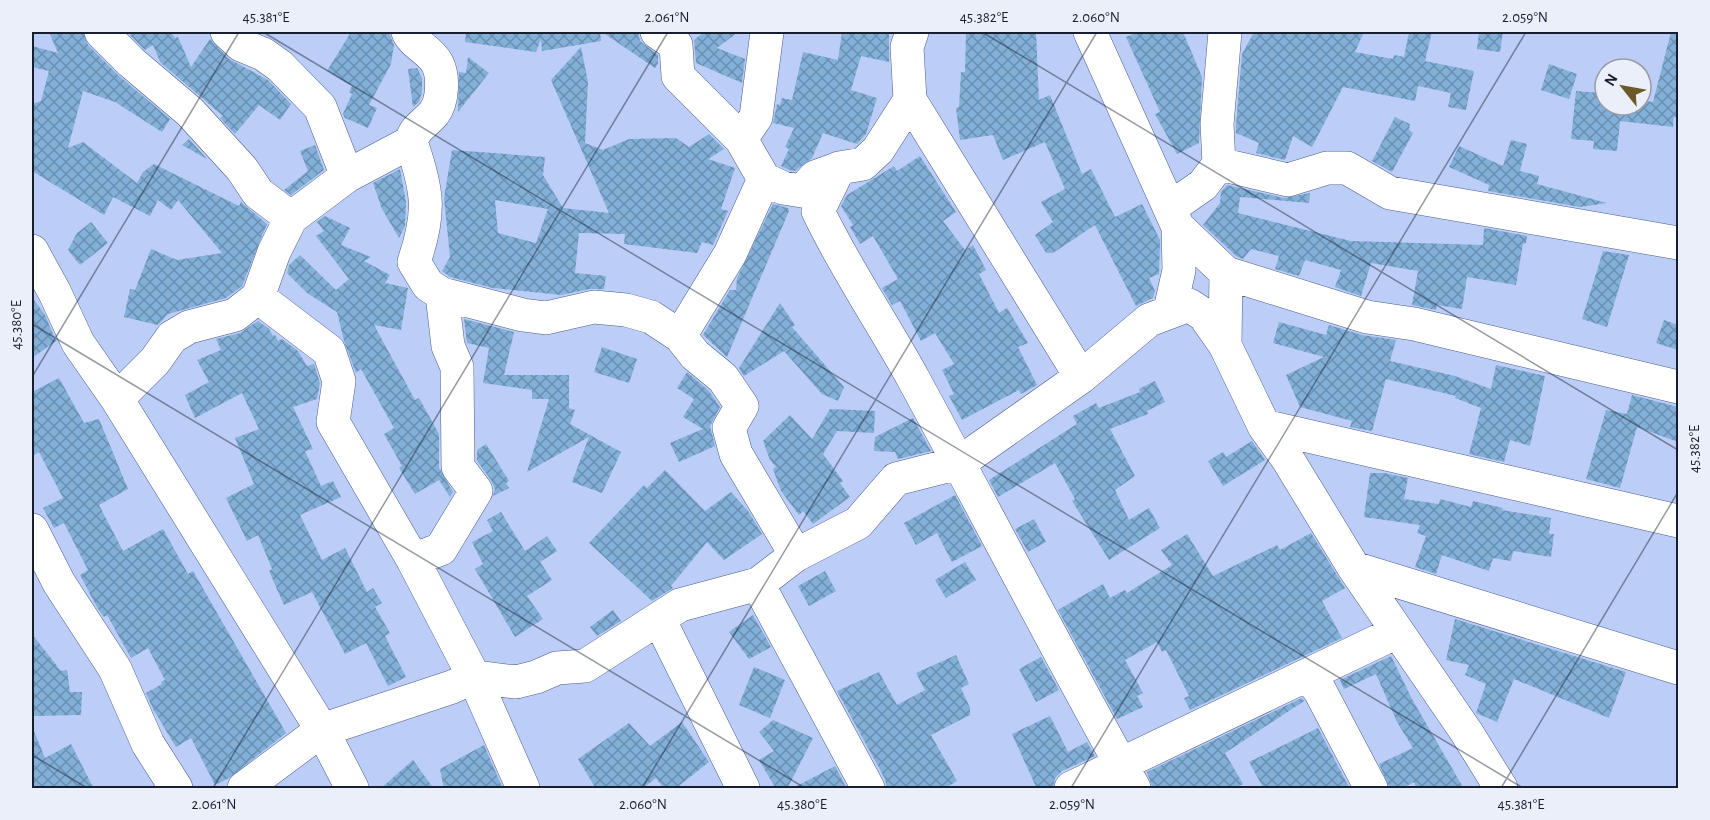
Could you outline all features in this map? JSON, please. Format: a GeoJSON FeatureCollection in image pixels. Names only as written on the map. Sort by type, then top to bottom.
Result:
{"type":"FeatureCollection","features":[{"type":"Feature","properties":{"kind":"street"},"geometry":{"type":"LineString","coordinates":[[101,32],[131,62],[190,112],[242,169],[258,192],[291,218]]}},
{"type":"Feature","properties":{"kind":"street"},"geometry":{"type":"LineString","coordinates":[[227,32],[241,45],[263,54],[280,66],[313,98],[320,107],[347,176]]}},
{"type":"Feature","properties":{"kind":"street"},"geometry":{"type":"LineString","coordinates":[[408,32],[436,60],[441,73],[439,104],[434,113],[414,131],[411,142],[423,177],[428,205],[414,262],[428,285],[442,294],[523,315],[546,318],[594,307],[626,310],[651,317],[680,336],[696,356],[723,378],[742,406],[729,428],[736,454],[796,555]]}},
{"type":"Feature","properties":{"kind":"street"},"geometry":{"type":"LineString","coordinates":[[657,32],[676,45],[678,76],[741,139],[764,179],[783,188],[802,191],[814,177],[839,168],[863,164],[878,150],[910,100]]}},
{"type":"Feature","properties":{"kind":"street"},"geometry":{"type":"LineString","coordinates":[[741,139],[756,117],[767,32]]}},
{"type":"Feature","properties":{"kind":"street"},"geometry":{"type":"LineString","coordinates":[[912,32],[908,47],[910,100],[1081,377]]}},
{"type":"Feature","properties":{"kind":"street"},"geometry":{"type":"LineString","coordinates":[[1090,32],[1174,218],[1179,270],[1170,310]]}},
{"type":"Feature","properties":{"kind":"street"},"geometry":{"type":"LineString","coordinates":[[1174,218],[1219,164],[1217,124],[1225,32]]}},
{"type":"Feature","properties":{"kind":"street"},"geometry":{"type":"LineString","coordinates":[[117,399],[155,361],[172,337],[189,327],[235,315],[258,297],[274,252],[291,218],[347,176],[411,142]]}},
{"type":"Feature","properties":{"kind":"street"},"geometry":{"type":"LineString","coordinates":[[1219,164],[1288,180],[1327,168],[1347,168],[1390,193],[1678,243]]}},
{"type":"Feature","properties":{"kind":"street"},"geometry":{"type":"LineString","coordinates":[[839,168],[818,211],[840,256],[905,363],[1128,778]]}},
{"type":"Feature","properties":{"kind":"street"},"geometry":{"type":"LineString","coordinates":[[680,336],[730,254],[764,179]]}},
{"type":"Feature","properties":{"kind":"street"},"geometry":{"type":"LineString","coordinates":[[1174,218],[1226,273],[1366,317],[1414,324],[1678,387]]}},
{"type":"Feature","properties":{"kind":"street"},"geometry":{"type":"LineString","coordinates":[[32,251],[56,293],[78,343],[117,399],[322,730],[352,789]]}},
{"type":"Feature","properties":{"kind":"street"},"geometry":{"type":"LineString","coordinates":[[1225,345],[1226,273]]}},
{"type":"Feature","properties":{"kind":"street"},"geometry":{"type":"LineString","coordinates":[[413,560],[441,549],[476,491],[458,466],[457,367],[448,346],[442,294]]}},
{"type":"Feature","properties":{"kind":"street"},"geometry":{"type":"LineString","coordinates":[[258,297],[329,351],[339,381],[333,423],[413,560],[474,676],[523,789]]}},
{"type":"Feature","properties":{"kind":"street"},"geometry":{"type":"LineString","coordinates":[[244,789],[322,730],[452,687],[474,676],[516,682],[557,668],[585,666],[680,605],[758,584],[796,555],[858,523],[896,480],[959,463],[1081,377],[1149,320],[1170,310],[1189,305],[1204,315],[1225,345],[1264,426],[1287,458],[1354,568],[1467,733],[1502,789]]}},
{"type":"Feature","properties":{"kind":"street"},"geometry":{"type":"LineString","coordinates":[[1264,426],[1678,521]]}},
{"type":"Feature","properties":{"kind":"street"},"geometry":{"type":"LineString","coordinates":[[32,530],[59,583],[115,669],[148,744],[176,789]]}},
{"type":"Feature","properties":{"kind":"street"},"geometry":{"type":"LineString","coordinates":[[1354,568],[1678,668]]}},
{"type":"Feature","properties":{"kind":"street"},"geometry":{"type":"LineString","coordinates":[[758,584],[868,789]]}},
{"type":"Feature","properties":{"kind":"street"},"geometry":{"type":"LineString","coordinates":[[659,619],[743,789]]}},
{"type":"Feature","properties":{"kind":"street"},"geometry":{"type":"LineString","coordinates":[[1071,789],[1128,778],[1308,675],[1397,632]]}},
{"type":"Feature","properties":{"kind":"street"},"geometry":{"type":"LineString","coordinates":[[1308,675],[1320,691],[1371,789]]}},
{"type":"Feature","properties":{"kind":"building"},"geometry":{"type":"Polygon","coordinates":[[[49,32],[83,32],[88,45],[119,76],[170,119],[162,132],[115,102],[83,91],[68,148],[83,142],[137,183],[143,172],[154,164],[239,206],[241,202],[267,224],[242,286],[226,298],[168,314],[158,325],[124,317],[130,289],[135,290],[151,249],[177,260],[222,253],[178,200],[171,210],[158,200],[150,216],[113,197],[104,215],[32,171],[32,104],[41,101],[49,71],[32,67],[32,46],[58,53],[49,32]]]}},
{"type":"Feature","properties":{"kind":"building"},"geometry":{"type":"Polygon","coordinates":[[[136,32],[176,32],[172,34],[175,38],[178,37],[191,67],[210,39],[229,59],[268,80],[291,104],[280,120],[259,105],[235,134],[220,118],[223,116],[160,62],[153,45],[145,50],[130,35],[136,32]]]}},
{"type":"Feature","properties":{"kind":"building"},"geometry":{"type":"Polygon","coordinates":[[[351,32],[389,32],[394,45],[391,64],[369,105],[377,108],[368,128],[345,118],[343,114],[352,94],[349,92],[352,86],[327,71],[351,32]]]}},
{"type":"Feature","properties":{"kind":"building"},"geometry":{"type":"Polygon","coordinates":[[[466,32],[600,32],[601,41],[542,51],[541,39],[536,52],[465,42],[466,32]]]}},
{"type":"Feature","properties":{"kind":"building"},"geometry":{"type":"Polygon","coordinates":[[[602,32],[638,32],[640,41],[658,55],[658,64],[655,68],[602,32]]]}},
{"type":"Feature","properties":{"kind":"building"},"geometry":{"type":"Polygon","coordinates":[[[704,32],[738,32],[717,48],[745,59],[742,83],[696,63],[694,40],[704,32]]]}},
{"type":"Feature","properties":{"kind":"building"},"geometry":{"type":"Polygon","coordinates":[[[842,32],[867,34],[867,32],[889,32],[889,62],[861,56],[851,90],[877,98],[866,134],[857,144],[823,133],[812,158],[795,171],[789,170],[781,166],[789,149],[785,147],[794,128],[773,123],[777,104],[780,105],[782,98],[792,100],[803,52],[838,60],[842,32]]]}},
{"type":"Feature","properties":{"kind":"building"},"geometry":{"type":"Polygon","coordinates":[[[966,32],[1036,32],[1039,100],[1050,95],[1082,174],[1091,169],[1115,217],[1142,204],[1160,240],[1159,274],[1149,278],[1155,291],[1153,298],[1136,306],[1095,225],[1053,253],[1046,253],[1035,235],[1053,222],[1041,202],[1065,189],[1045,142],[1003,160],[993,135],[960,140],[956,108],[959,107],[961,72],[965,72],[966,32]]]}},
{"type":"Feature","properties":{"kind":"building"},"geometry":{"type":"Polygon","coordinates":[[[1138,32],[1183,32],[1202,77],[1199,143],[1177,154],[1155,114],[1160,112],[1126,37],[1138,32]]]}},
{"type":"Feature","properties":{"kind":"building"},"geometry":{"type":"Polygon","coordinates":[[[1254,32],[1364,32],[1355,52],[1393,59],[1394,55],[1404,57],[1409,32],[1432,32],[1425,61],[1474,71],[1466,110],[1448,107],[1451,93],[1418,86],[1415,101],[1343,87],[1312,147],[1293,136],[1285,160],[1256,153],[1259,143],[1236,133],[1242,54],[1254,32]]]}},
{"type":"Feature","properties":{"kind":"building"},"geometry":{"type":"Polygon","coordinates":[[[1479,32],[1503,32],[1500,52],[1477,49],[1479,32]]]}},
{"type":"Feature","properties":{"kind":"building"},"geometry":{"type":"Polygon","coordinates":[[[1671,32],[1678,32],[1678,118],[1674,117],[1673,127],[1620,121],[1617,151],[1593,149],[1594,141],[1571,139],[1576,91],[1593,92],[1593,117],[1653,117],[1653,102],[1671,32]]]}},
{"type":"Feature","properties":{"kind":"building"},"geometry":{"type":"Polygon","coordinates":[[[581,47],[588,82],[585,143],[603,150],[629,139],[676,138],[689,147],[709,134],[724,149],[708,159],[735,168],[721,209],[728,211],[713,245],[702,242],[697,253],[624,244],[625,234],[579,233],[575,273],[606,276],[604,289],[590,289],[561,295],[493,288],[450,277],[442,271],[450,257],[444,198],[452,150],[545,157],[543,175],[563,208],[609,213],[551,80],[581,47]],[[495,200],[498,233],[536,243],[548,209],[495,200]]]}},
{"type":"Feature","properties":{"kind":"building"},"geometry":{"type":"Polygon","coordinates":[[[468,57],[489,73],[458,112],[459,72],[466,73],[468,57]]]}},
{"type":"Feature","properties":{"kind":"building"},"geometry":{"type":"Polygon","coordinates":[[[1549,64],[1577,74],[1569,99],[1541,90],[1549,64]]]}},
{"type":"Feature","properties":{"kind":"building"},"geometry":{"type":"Polygon","coordinates":[[[417,68],[422,78],[422,92],[419,102],[413,107],[408,69],[417,68]]]}},
{"type":"Feature","properties":{"kind":"building"},"geometry":{"type":"Polygon","coordinates":[[[1395,117],[1410,124],[1409,130],[1413,133],[1392,172],[1372,161],[1395,117]]]}},
{"type":"Feature","properties":{"kind":"building"},"geometry":{"type":"Polygon","coordinates":[[[189,139],[207,159],[182,145],[189,139]]]}},
{"type":"Feature","properties":{"kind":"building"},"geometry":{"type":"Polygon","coordinates":[[[1511,140],[1527,144],[1520,171],[1539,176],[1537,184],[1607,203],[1580,207],[1488,191],[1489,185],[1449,167],[1459,146],[1503,166],[1511,140]]]}},
{"type":"Feature","properties":{"kind":"building"},"geometry":{"type":"Polygon","coordinates":[[[315,145],[324,170],[291,195],[284,190],[308,171],[300,151],[315,145]]]}},
{"type":"Feature","properties":{"kind":"building"},"geometry":{"type":"Polygon","coordinates":[[[920,156],[956,212],[943,221],[965,250],[973,245],[986,270],[979,274],[999,313],[1007,308],[1028,343],[1018,347],[1037,385],[1021,394],[1019,390],[962,420],[949,396],[954,394],[942,370],[954,364],[935,333],[921,341],[900,301],[892,305],[882,288],[898,279],[873,236],[860,244],[850,227],[853,225],[841,206],[847,195],[894,166],[897,171],[920,156]]]}},
{"type":"Feature","properties":{"kind":"building"},"geometry":{"type":"Polygon","coordinates":[[[400,169],[406,202],[405,226],[399,238],[382,209],[373,183],[400,169]]]}},
{"type":"Feature","properties":{"kind":"building"},"geometry":{"type":"Polygon","coordinates":[[[1227,185],[1284,198],[1310,193],[1309,203],[1240,197],[1238,213],[1351,241],[1483,245],[1484,228],[1527,236],[1526,243],[1523,244],[1516,285],[1467,277],[1462,309],[1437,305],[1436,310],[1412,305],[1418,271],[1371,263],[1361,296],[1335,287],[1341,270],[1305,260],[1299,276],[1275,269],[1279,256],[1251,249],[1243,259],[1236,256],[1203,225],[1220,203],[1221,192],[1227,185]]]}},
{"type":"Feature","properties":{"kind":"building"},"geometry":{"type":"Polygon","coordinates":[[[773,204],[788,208],[789,211],[727,357],[703,335],[730,290],[736,290],[737,278],[773,204]]]}},
{"type":"Feature","properties":{"kind":"building"},"geometry":{"type":"Polygon","coordinates":[[[325,216],[350,228],[341,245],[371,257],[364,261],[390,275],[385,283],[408,288],[401,330],[374,325],[415,400],[419,398],[439,434],[439,468],[453,492],[450,497],[439,480],[415,494],[399,468],[402,466],[384,434],[394,428],[361,369],[356,373],[344,341],[337,312],[307,293],[287,273],[289,265],[300,255],[336,290],[349,279],[316,236],[324,231],[317,222],[325,216]]]}},
{"type":"Feature","properties":{"kind":"building"},"geometry":{"type":"Polygon","coordinates":[[[91,222],[108,243],[80,265],[68,250],[77,233],[91,222]]]}},
{"type":"Feature","properties":{"kind":"building"},"geometry":{"type":"Polygon","coordinates":[[[1603,251],[1629,255],[1607,327],[1582,319],[1603,251]]]}},
{"type":"Feature","properties":{"kind":"building"},"geometry":{"type":"Polygon","coordinates":[[[32,297],[45,315],[56,341],[32,358],[32,297]]]}},
{"type":"Feature","properties":{"kind":"building"},"geometry":{"type":"Polygon","coordinates":[[[780,303],[795,325],[792,327],[844,387],[838,401],[822,394],[784,351],[744,376],[739,368],[780,303]]]}},
{"type":"Feature","properties":{"kind":"building"},"geometry":{"type":"Polygon","coordinates":[[[464,319],[514,332],[504,375],[569,375],[569,408],[575,410],[570,424],[621,452],[602,493],[572,482],[589,437],[527,472],[549,399],[532,399],[532,390],[483,383],[489,348],[467,343],[464,319]]]}},
{"type":"Feature","properties":{"kind":"building"},"geometry":{"type":"Polygon","coordinates":[[[1664,320],[1678,325],[1678,350],[1656,343],[1664,320]]]}},
{"type":"Feature","properties":{"kind":"building"},"geometry":{"type":"Polygon","coordinates":[[[258,321],[269,329],[273,336],[275,335],[278,341],[282,339],[298,351],[307,366],[314,364],[320,383],[317,399],[293,407],[313,449],[305,451],[321,486],[333,481],[341,497],[300,515],[322,560],[345,548],[367,592],[373,588],[382,603],[375,607],[390,633],[385,636],[406,677],[388,686],[366,643],[345,654],[312,592],[284,605],[269,571],[272,569],[258,535],[247,541],[226,498],[254,484],[235,438],[259,429],[242,393],[195,418],[185,395],[209,382],[197,360],[221,350],[216,339],[240,333],[258,321]]]}},
{"type":"Feature","properties":{"kind":"building"},"geometry":{"type":"Polygon","coordinates":[[[1279,322],[1326,335],[1329,325],[1362,335],[1396,340],[1390,361],[1455,376],[1491,389],[1496,365],[1545,376],[1530,446],[1510,440],[1504,462],[1469,454],[1481,408],[1455,398],[1456,396],[1386,379],[1372,431],[1350,427],[1352,421],[1300,407],[1286,375],[1324,357],[1273,343],[1279,322]]]}},
{"type":"Feature","properties":{"kind":"building"},"geometry":{"type":"Polygon","coordinates":[[[602,347],[637,359],[629,383],[594,372],[602,347]]]}},
{"type":"Feature","properties":{"kind":"building"},"geometry":{"type":"Polygon","coordinates":[[[687,372],[709,391],[720,407],[710,426],[715,446],[679,462],[670,443],[703,429],[683,417],[694,399],[677,388],[687,372]]]}},
{"type":"Feature","properties":{"kind":"building"},"geometry":{"type":"Polygon","coordinates":[[[59,378],[84,423],[99,419],[128,489],[99,505],[123,551],[163,529],[188,574],[193,571],[286,733],[229,778],[215,785],[191,738],[176,747],[153,709],[146,693],[165,680],[148,648],[131,658],[107,615],[104,617],[98,609],[80,575],[88,570],[64,523],[54,528],[43,508],[63,498],[39,452],[32,456],[32,392],[59,378]]]}},
{"type":"Feature","properties":{"kind":"building"},"geometry":{"type":"Polygon","coordinates":[[[1155,381],[1165,402],[1147,411],[1148,414],[1110,429],[1135,476],[1115,490],[1129,520],[1149,508],[1160,528],[1109,560],[1072,501],[1075,499],[1055,463],[998,497],[989,480],[1077,424],[1073,416],[1096,403],[1099,408],[1140,392],[1139,389],[1155,381]]]}},
{"type":"Feature","properties":{"kind":"building"},"geometry":{"type":"Polygon","coordinates":[[[1632,395],[1678,407],[1678,442],[1637,427],[1620,488],[1586,479],[1606,410],[1627,414],[1632,395]]]}},
{"type":"Feature","properties":{"kind":"building"},"geometry":{"type":"Polygon","coordinates":[[[830,409],[875,411],[874,433],[837,431],[823,454],[843,481],[840,483],[850,497],[813,524],[803,511],[799,515],[781,491],[773,469],[776,467],[770,460],[763,441],[790,415],[812,439],[830,409]]]}},
{"type":"Feature","properties":{"kind":"building"},"geometry":{"type":"Polygon","coordinates":[[[913,418],[931,451],[898,459],[895,452],[874,451],[875,437],[913,418]]]}},
{"type":"Feature","properties":{"kind":"building"},"geometry":{"type":"Polygon","coordinates":[[[1252,441],[1265,460],[1223,486],[1208,461],[1223,452],[1226,457],[1252,441]]]}},
{"type":"Feature","properties":{"kind":"building"},"geometry":{"type":"Polygon","coordinates":[[[486,444],[509,481],[506,483],[509,488],[493,496],[495,489],[491,480],[477,461],[477,450],[486,444]]]}},
{"type":"Feature","properties":{"kind":"building"},"geometry":{"type":"Polygon","coordinates":[[[665,470],[705,511],[731,492],[748,511],[762,534],[724,560],[707,542],[671,586],[673,588],[652,601],[589,543],[644,485],[647,488],[665,470]]]}},
{"type":"Feature","properties":{"kind":"building"},"geometry":{"type":"Polygon","coordinates":[[[1370,473],[1384,473],[1408,478],[1404,499],[1439,504],[1440,499],[1471,507],[1473,501],[1503,508],[1502,510],[1551,518],[1549,534],[1554,534],[1551,557],[1513,551],[1511,561],[1493,558],[1489,571],[1442,555],[1436,574],[1415,567],[1426,536],[1417,533],[1420,525],[1364,517],[1370,473]]]}},
{"type":"Feature","properties":{"kind":"building"},"geometry":{"type":"Polygon","coordinates":[[[955,495],[982,546],[952,562],[937,533],[916,545],[904,523],[955,495]]]}},
{"type":"Feature","properties":{"kind":"building"},"geometry":{"type":"Polygon","coordinates":[[[501,512],[525,551],[547,536],[557,551],[540,562],[552,580],[527,596],[543,619],[515,637],[475,569],[483,564],[472,542],[493,531],[487,520],[501,512]]]}},
{"type":"Feature","properties":{"kind":"building"},"geometry":{"type":"Polygon","coordinates":[[[1034,519],[1046,542],[1028,552],[1015,529],[1034,519]]]}},
{"type":"Feature","properties":{"kind":"building"},"geometry":{"type":"Polygon","coordinates":[[[1311,533],[1345,588],[1322,601],[1342,638],[1190,710],[1184,698],[1189,696],[1166,650],[1162,652],[1157,642],[1125,660],[1143,693],[1137,696],[1143,707],[1117,719],[1058,610],[1103,584],[1110,598],[1125,590],[1127,593],[1172,565],[1161,550],[1187,534],[1213,576],[1277,545],[1280,550],[1311,533]]]}},
{"type":"Feature","properties":{"kind":"building"},"geometry":{"type":"Polygon","coordinates":[[[965,562],[976,580],[946,598],[935,580],[965,562]]]}},
{"type":"Feature","properties":{"kind":"building"},"geometry":{"type":"Polygon","coordinates":[[[825,571],[836,591],[809,606],[798,586],[825,571]]]}},
{"type":"Feature","properties":{"kind":"building"},"geometry":{"type":"Polygon","coordinates":[[[613,610],[621,621],[597,636],[590,627],[613,610]]]}},
{"type":"Feature","properties":{"kind":"building"},"geometry":{"type":"Polygon","coordinates":[[[753,615],[771,647],[749,659],[729,632],[753,615]]]}},
{"type":"Feature","properties":{"kind":"building"},"geometry":{"type":"Polygon","coordinates":[[[1455,619],[1626,672],[1609,718],[1514,679],[1497,722],[1476,713],[1486,684],[1465,675],[1469,665],[1446,660],[1455,619]]]}},
{"type":"Feature","properties":{"kind":"building"},"geometry":{"type":"Polygon","coordinates":[[[32,634],[61,671],[67,670],[70,692],[82,692],[81,715],[32,716],[32,634]]]}},
{"type":"Feature","properties":{"kind":"building"},"geometry":{"type":"Polygon","coordinates":[[[956,655],[969,684],[961,688],[970,708],[970,715],[931,735],[957,781],[944,789],[887,789],[885,779],[837,691],[879,672],[897,705],[925,690],[916,673],[956,655]]]}},
{"type":"Feature","properties":{"kind":"building"},"geometry":{"type":"Polygon","coordinates":[[[1391,656],[1412,699],[1464,789],[1417,789],[1414,782],[1401,789],[1390,789],[1379,764],[1413,748],[1397,722],[1376,674],[1344,689],[1340,680],[1391,656]]]}},
{"type":"Feature","properties":{"kind":"building"},"geometry":{"type":"Polygon","coordinates":[[[1041,657],[1059,690],[1036,702],[1019,669],[1041,657]]]}},
{"type":"Feature","properties":{"kind":"building"},"geometry":{"type":"Polygon","coordinates":[[[754,667],[785,680],[770,718],[739,705],[754,667]]]}},
{"type":"Feature","properties":{"kind":"building"},"geometry":{"type":"Polygon","coordinates":[[[1302,698],[1304,701],[1225,753],[1243,784],[1233,789],[1153,789],[1147,772],[1302,698]]]}},
{"type":"Feature","properties":{"kind":"building"},"geometry":{"type":"Polygon","coordinates":[[[1050,716],[1068,752],[1087,742],[1095,756],[1062,771],[1055,778],[1053,789],[1037,789],[1012,734],[1050,716]]]}},
{"type":"Feature","properties":{"kind":"building"},"geometry":{"type":"Polygon","coordinates":[[[773,720],[813,738],[787,789],[776,789],[759,760],[774,751],[759,732],[773,720]]]}},
{"type":"Feature","properties":{"kind":"building"},"geometry":{"type":"Polygon","coordinates":[[[682,722],[709,762],[675,789],[664,789],[656,778],[642,789],[596,789],[578,759],[629,723],[650,746],[682,722]]]}},
{"type":"Feature","properties":{"kind":"building"},"geometry":{"type":"Polygon","coordinates":[[[32,726],[45,758],[71,744],[94,789],[32,789],[32,726]]]}},
{"type":"Feature","properties":{"kind":"building"},"geometry":{"type":"Polygon","coordinates":[[[1318,728],[1350,789],[1264,789],[1249,762],[1318,728]]]}},
{"type":"Feature","properties":{"kind":"building"},"geometry":{"type":"Polygon","coordinates":[[[484,745],[503,789],[444,789],[440,769],[484,745]]]}},
{"type":"Feature","properties":{"kind":"building"},"geometry":{"type":"Polygon","coordinates":[[[413,760],[434,789],[380,789],[413,760]]]}},
{"type":"Feature","properties":{"kind":"building"},"geometry":{"type":"Polygon","coordinates":[[[835,766],[847,789],[791,789],[835,766]]]}}]}
